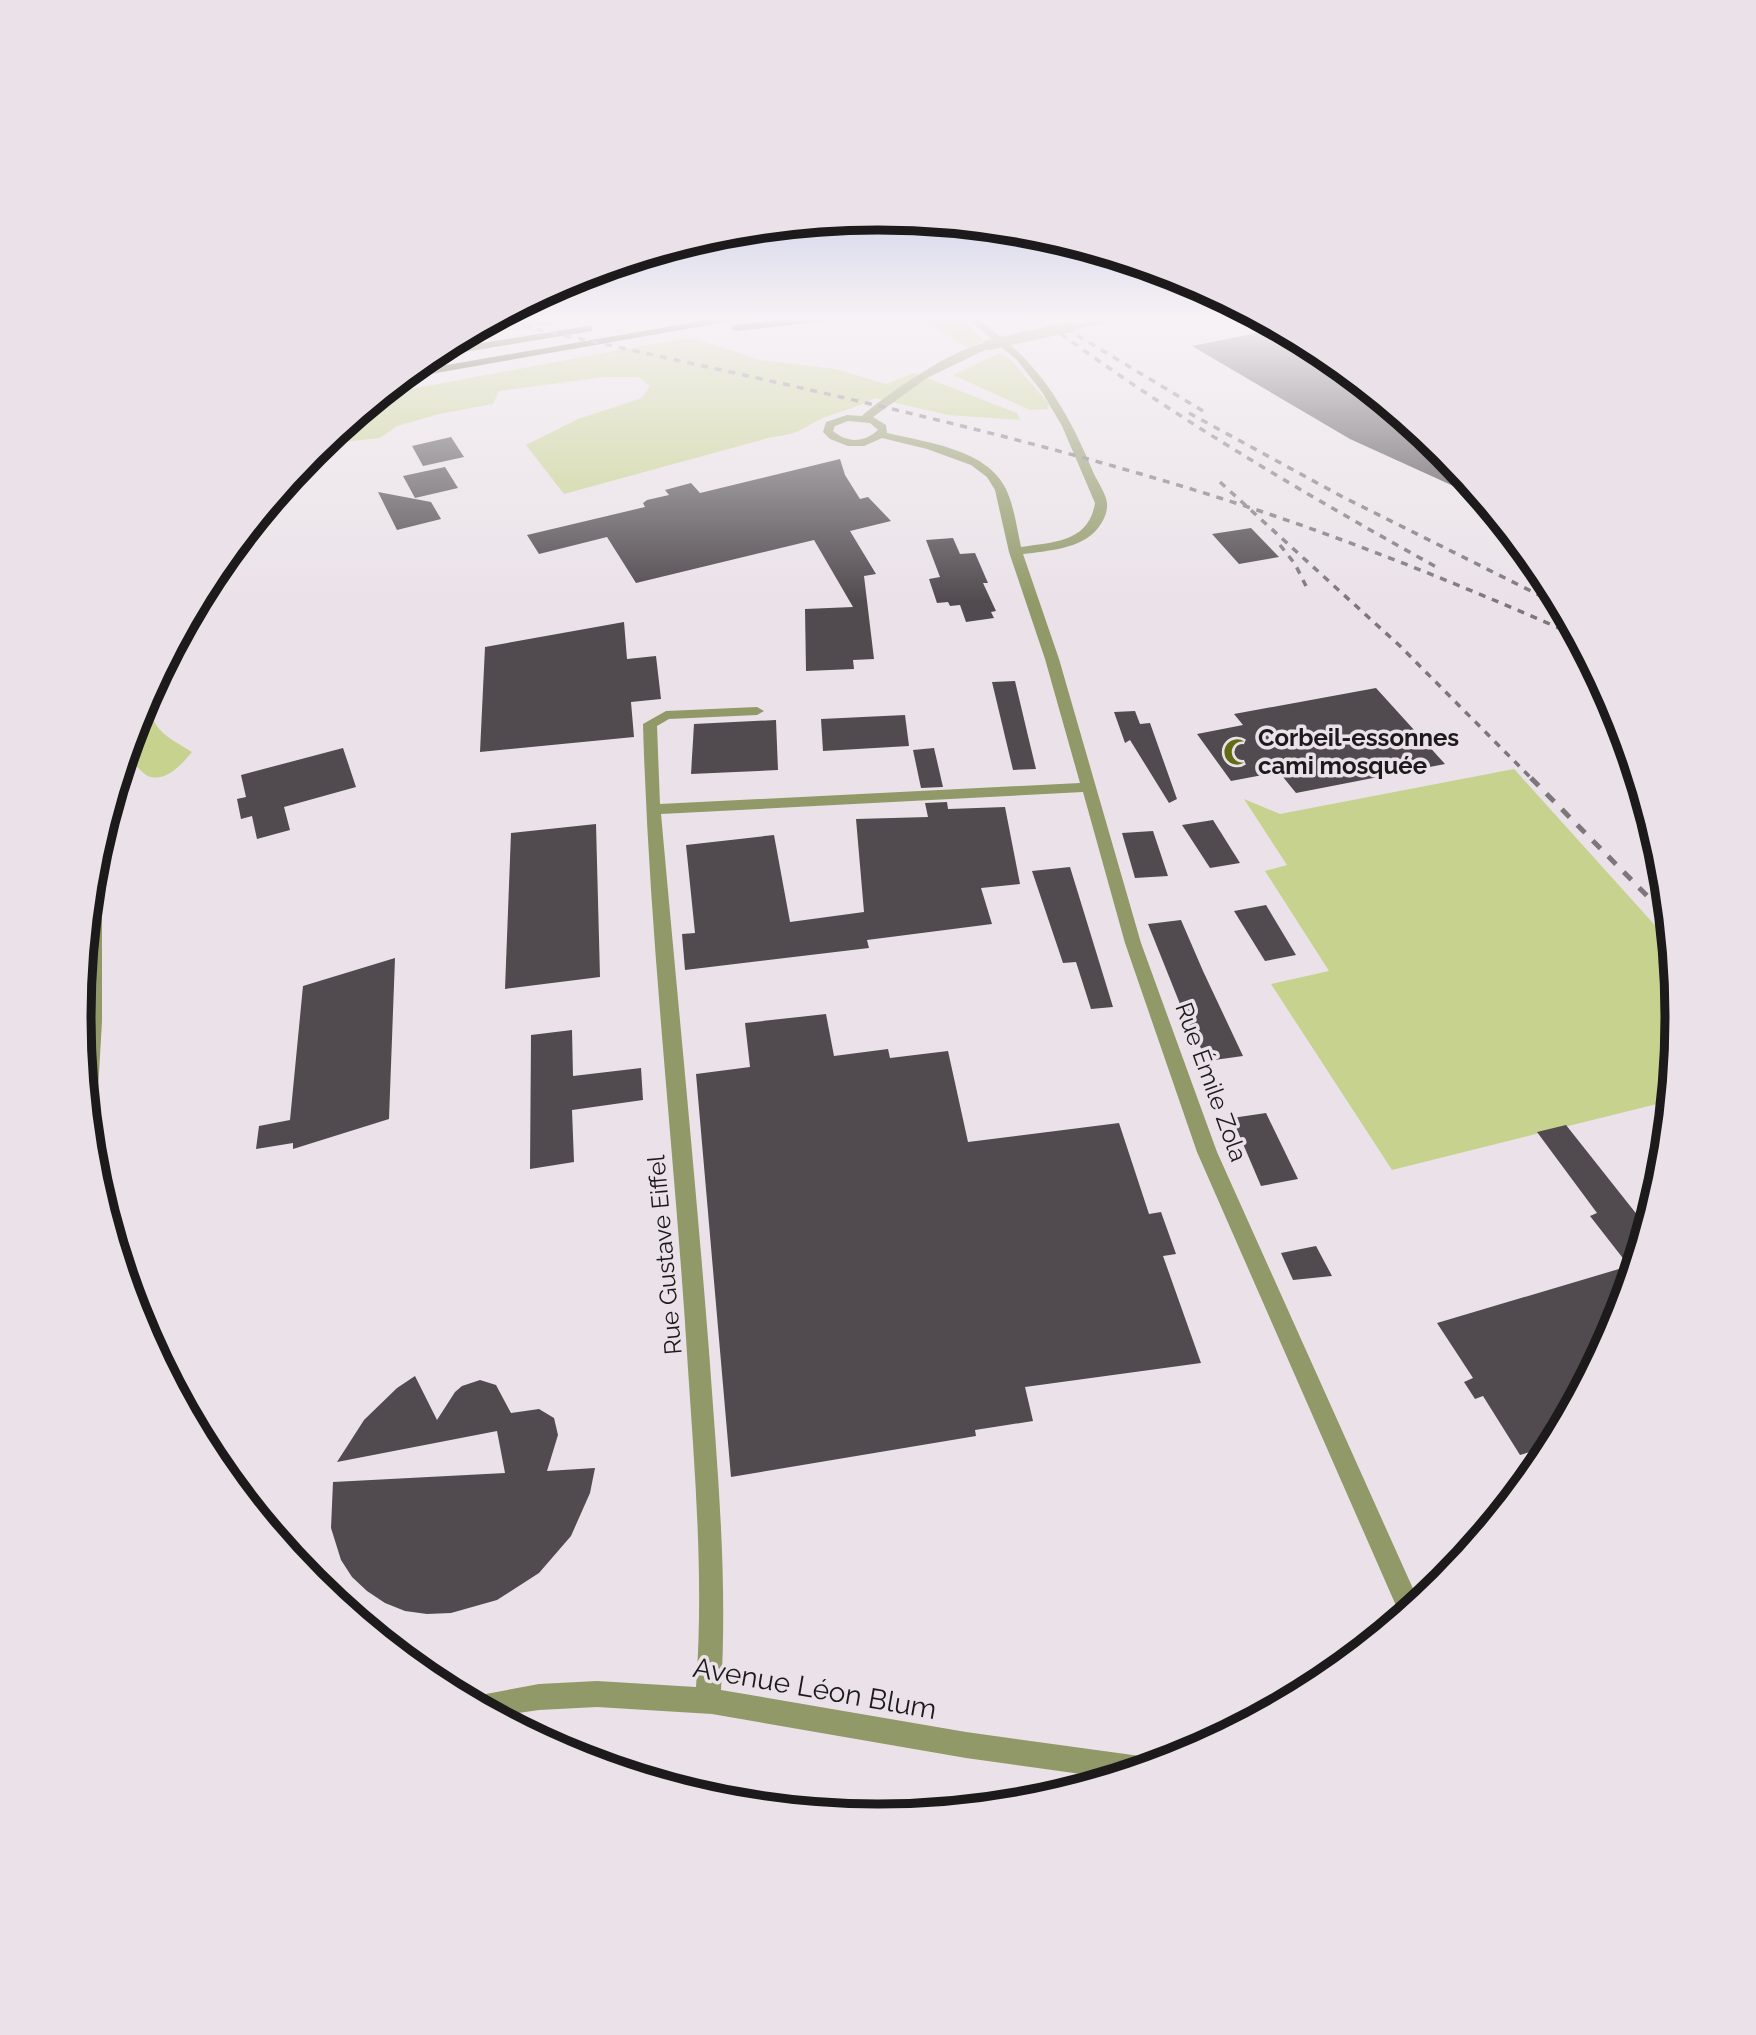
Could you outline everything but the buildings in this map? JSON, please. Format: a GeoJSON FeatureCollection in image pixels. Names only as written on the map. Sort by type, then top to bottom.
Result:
{"type":"FeatureCollection","features":[{"type":"Feature","properties":{"kind":"street"},"geometry":{"type":"LineString","coordinates":[[866,418],[873,412]]}},
{"type":"Feature","properties":{"kind":"street"},"geometry":{"type":"LineString","coordinates":[[1016,552],[1085,536],[1096,526],[1101,516],[1101,503],[1061,412]]}},
{"type":"Feature","properties":{"kind":"street"},"geometry":{"type":"LineString","coordinates":[[866,418],[883,427],[881,435],[866,442],[849,443],[839,441],[828,432],[830,424],[838,420],[866,418]]}},
{"type":"Feature","properties":{"kind":"street","name":"Rue Émile Zola"},"geometry":{"type":"LineString","coordinates":[[881,435],[956,455],[975,463],[991,475],[1001,490],[1016,552],[1052,659],[1133,943],[1207,1152],[1405,1601]]}},
{"type":"Feature","properties":{"kind":"street","name":"Rue Gustave Eiffel"},"geometry":{"type":"LineString","coordinates":[[708,1699],[712,1652],[701,1397],[653,808],[650,724],[666,715],[757,711]]}},
{"type":"Feature","properties":{"kind":"street"},"geometry":{"type":"LineString","coordinates":[[653,808],[1088,787]]}},
{"type":"Feature","properties":{"kind":"street"},"geometry":{"type":"LineString","coordinates":[[92,1040],[93,962]]}},
{"type":"Feature","properties":{"kind":"street","name":"Avenue Léon Blum"},"geometry":{"type":"LineString","coordinates":[[493,1704],[562,1694],[632,1693],[708,1699],[943,1741],[1120,1766]]}},
{"type":"Feature","properties":{"kind":"green space"},"geometry":{"type":"Polygon","coordinates":[[[376,412],[450,412],[397,426],[380,438],[343,442],[376,412]]]}},
{"type":"Feature","properties":{"kind":"green space"},"geometry":{"type":"Polygon","coordinates":[[[599,412],[840,412],[795,433],[564,494],[526,445],[578,419],[599,412]]]}},
{"type":"Feature","properties":{"kind":"green space"},"geometry":{"type":"Polygon","coordinates":[[[935,412],[1014,412],[1020,420],[935,412]]]}},
{"type":"Feature","properties":{"kind":"green space"},"geometry":{"type":"Polygon","coordinates":[[[152,714],[160,730],[192,752],[166,775],[153,777],[134,763],[152,714]]]}},
{"type":"Feature","properties":{"kind":"green space"},"geometry":{"type":"Polygon","coordinates":[[[1514,769],[1660,930],[1665,1017],[1660,1103],[1392,1170],[1271,984],[1329,971],[1265,871],[1287,865],[1244,799],[1280,814],[1514,769]]]}},
{"type":"Feature","properties":{"kind":"railway"},"geometry":{"type":"LineString","coordinates":[[903,412],[1063,452],[1247,507]]}},
{"type":"Feature","properties":{"kind":"railway"},"geometry":{"type":"LineString","coordinates":[[1175,412],[1234,450],[1440,569]]}},
{"type":"Feature","properties":{"kind":"railway"},"geometry":{"type":"LineString","coordinates":[[1189,413],[1341,496],[1543,597]]}},
{"type":"Feature","properties":{"kind":"railway"},"geometry":{"type":"LineString","coordinates":[[1220,482],[1247,507]]}},
{"type":"Feature","properties":{"kind":"railway"},"geometry":{"type":"LineString","coordinates":[[1247,507],[1372,551],[1563,630]]}},
{"type":"Feature","properties":{"kind":"railway"},"geometry":{"type":"LineString","coordinates":[[1247,507],[1400,646],[1533,780]]}},
{"type":"Feature","properties":{"kind":"railway"},"geometry":{"type":"LineString","coordinates":[[1280,545],[1295,564],[1306,586]]}},
{"type":"Feature","properties":{"kind":"railway"},"geometry":{"type":"LineString","coordinates":[[1531,778],[1656,905]]}},
{"type":"Feature","properties":{"kind":"place","name":"Corbeil-essonnes cami mosquée"},"geometry":{"type":"Point","coordinates":[1237,752]}}]}
